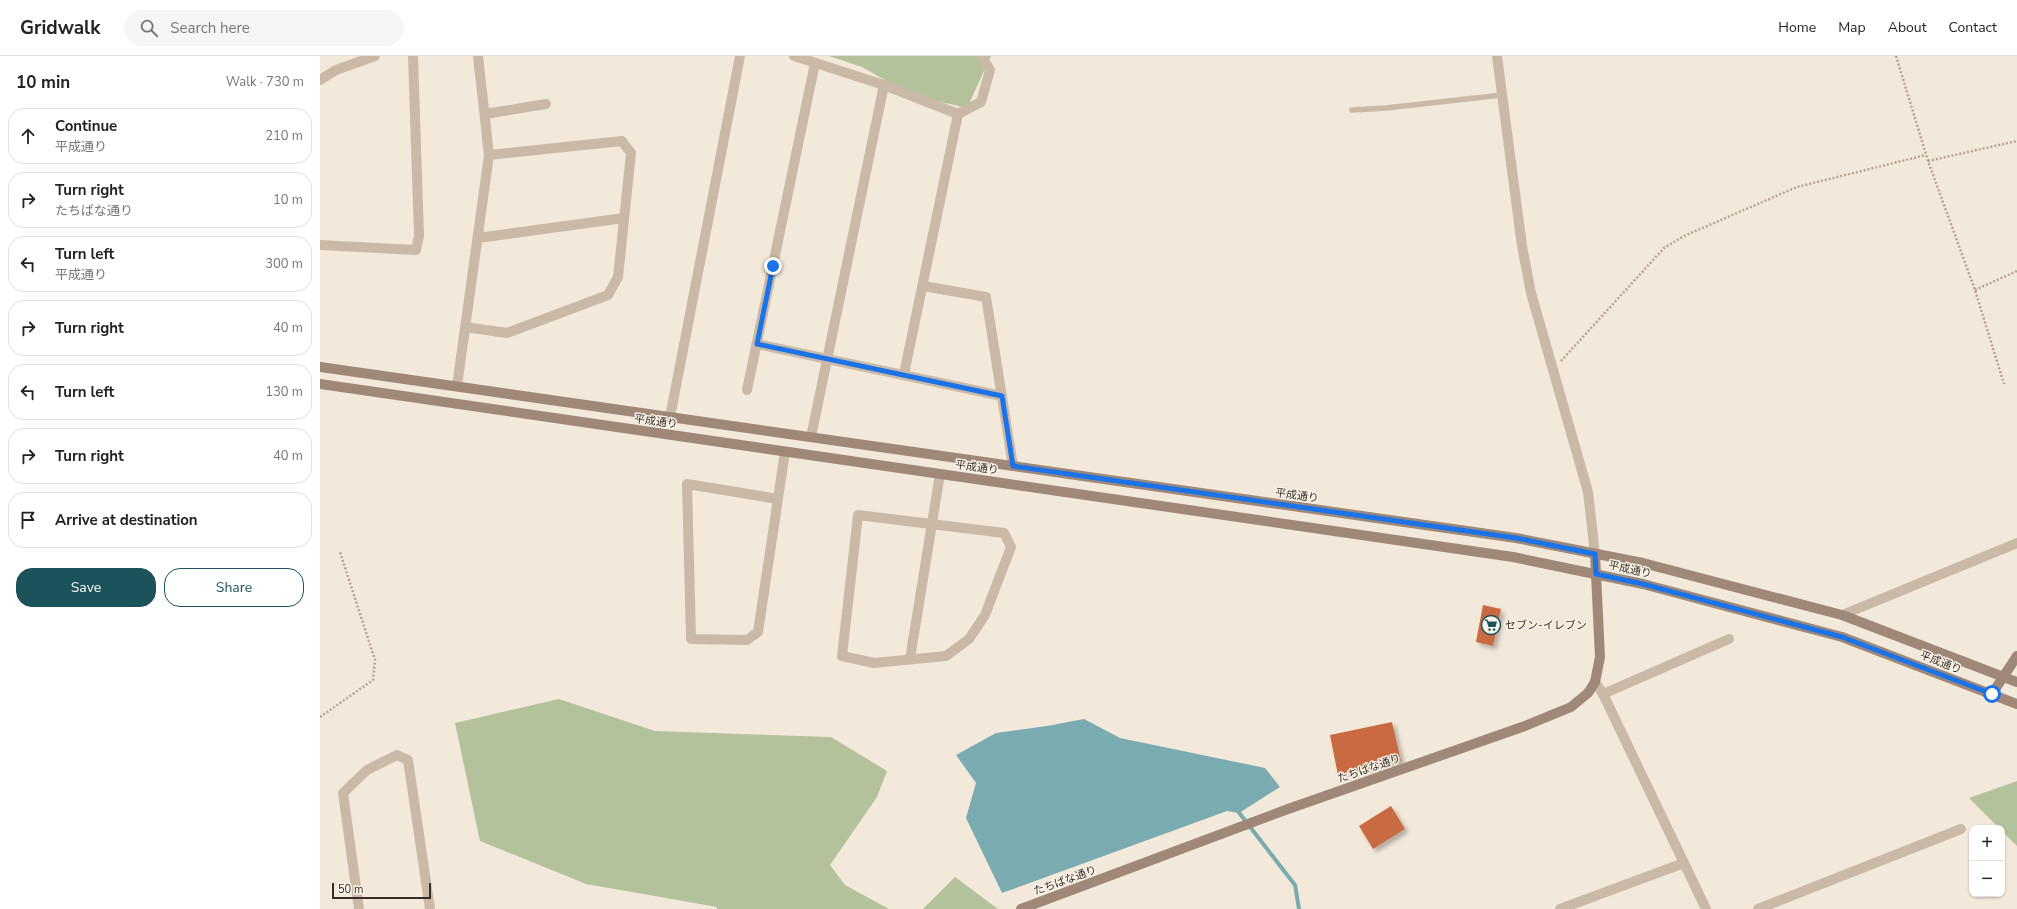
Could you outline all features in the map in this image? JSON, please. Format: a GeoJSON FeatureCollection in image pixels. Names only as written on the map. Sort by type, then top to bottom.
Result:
{"type":"FeatureCollection","features":[{"type":"Feature","properties":{"kind":"street"},"geometry":{"type":"LineString","coordinates":[[320,80],[336,70],[375,56]]}},
{"type":"Feature","properties":{"kind":"street"},"geometry":{"type":"LineString","coordinates":[[320,245],[416,250],[419,236],[413,56]]}},
{"type":"Feature","properties":{"kind":"street"},"geometry":{"type":"LineString","coordinates":[[457,386],[489,155],[478,56]]}},
{"type":"Feature","properties":{"kind":"street"},"geometry":{"type":"LineString","coordinates":[[670,417],[740,56]]}},
{"type":"Feature","properties":{"kind":"street"},"geometry":{"type":"LineString","coordinates":[[794,56],[884,85],[958,114],[981,102],[990,70],[981,56]]}},
{"type":"Feature","properties":{"kind":"street"},"geometry":{"type":"LineString","coordinates":[[1497,56],[1522,246],[1530,285],[1588,492],[1595,554]]}},
{"type":"Feature","properties":{"kind":"street"},"geometry":{"type":"LineString","coordinates":[[747,390],[815,63]]}},
{"type":"Feature","properties":{"kind":"street"},"geometry":{"type":"LineString","coordinates":[[811,437],[884,85]]}},
{"type":"Feature","properties":{"kind":"street"},"geometry":{"type":"LineString","coordinates":[[485,114],[546,104]]}},
{"type":"Feature","properties":{"kind":"street"},"geometry":{"type":"LineString","coordinates":[[904,374],[958,114]]}},
{"type":"Feature","properties":{"kind":"street"},"geometry":{"type":"LineString","coordinates":[[465,327],[508,333],[608,295],[618,277],[632,153],[622,141],[489,155]]}},
{"type":"Feature","properties":{"kind":"street"},"geometry":{"type":"LineString","coordinates":[[478,238],[624,218]]}},
{"type":"Feature","properties":{"kind":"street"},"geometry":{"type":"LineString","coordinates":[[923,286],[986,297],[1013,466]]}},
{"type":"Feature","properties":{"kind":"street"},"geometry":{"type":"LineString","coordinates":[[757,344],[1002,396]]}},
{"type":"Feature","properties":{"kind":"street","name":"平成通り"},"geometry":{"type":"LineString","coordinates":[[320,367],[1508,537],[1643,563],[1842,615],[2017,682]]}},
{"type":"Feature","properties":{"kind":"street","name":"平成通り"},"geometry":{"type":"LineString","coordinates":[[320,384],[1505,555],[1643,584],[1842,637],[2017,704]]}},
{"type":"Feature","properties":{"kind":"street"},"geometry":{"type":"LineString","coordinates":[[778,499],[687,484],[691,639],[747,640],[758,632],[778,499],[785,452]]}},
{"type":"Feature","properties":{"kind":"street"},"geometry":{"type":"LineString","coordinates":[[910,659],[940,474]]}},
{"type":"Feature","properties":{"kind":"street"},"geometry":{"type":"LineString","coordinates":[[858,515],[932,525],[1004,533],[1012,547],[985,615],[969,640],[946,656],[874,663],[842,656],[858,515]]}},
{"type":"Feature","properties":{"kind":"street"},"geometry":{"type":"LineString","coordinates":[[1842,615],[2017,543]]}},
{"type":"Feature","properties":{"kind":"street","name":"たちばな通り"},"geometry":{"type":"LineString","coordinates":[[1021,909],[1288,809],[1525,726],[1571,708],[1588,693],[1595,682],[1600,657],[1595,554]]}},
{"type":"Feature","properties":{"kind":"street"},"geometry":{"type":"LineString","coordinates":[[1603,694],[1729,638]]}},
{"type":"Feature","properties":{"kind":"street"},"geometry":{"type":"LineString","coordinates":[[1992,694],[2017,656]]}},
{"type":"Feature","properties":{"kind":"street"},"geometry":{"type":"LineString","coordinates":[[1595,682],[1603,694],[1706,909]]}},
{"type":"Feature","properties":{"kind":"street"},"geometry":{"type":"LineString","coordinates":[[359,909],[343,793],[367,770],[397,755],[408,760],[430,909]]}},
{"type":"Feature","properties":{"kind":"street"},"geometry":{"type":"LineString","coordinates":[[1758,909],[1961,829]]}},
{"type":"Feature","properties":{"kind":"street"},"geometry":{"type":"LineString","coordinates":[[1560,909],[1684,863]]}},
{"type":"Feature","properties":{"kind":"lane"},"geometry":{"type":"LineString","coordinates":[[1352,110],[1386,108],[1502,95]]}},
{"type":"Feature","properties":{"kind":"path"},"geometry":{"type":"LineString","coordinates":[[1896,56],[1926,155],[1975,290],[2004,384]]}},
{"type":"Feature","properties":{"kind":"path"},"geometry":{"type":"LineString","coordinates":[[1928,161],[2017,140]]}},
{"type":"Feature","properties":{"kind":"path"},"geometry":{"type":"LineString","coordinates":[[1554,368],[1664,248],[1684,236],[1797,187],[1926,155]]}},
{"type":"Feature","properties":{"kind":"path"},"geometry":{"type":"LineString","coordinates":[[1975,290],[2017,271]]}},
{"type":"Feature","properties":{"kind":"path"},"geometry":{"type":"LineString","coordinates":[[320,717],[373,680],[375,660],[340,552]]}},
{"type":"Feature","properties":{"kind":"green space"},"geometry":{"type":"Polygon","coordinates":[[[829,56],[991,56],[967,108],[911,95],[862,67],[829,56]]]}},
{"type":"Feature","properties":{"kind":"green space"},"geometry":{"type":"Polygon","coordinates":[[[559,699],[655,731],[831,737],[887,771],[877,797],[830,865],[845,885],[889,909],[717,909],[717,907],[586,884],[480,841],[455,723],[559,699]]]}},
{"type":"Feature","properties":{"kind":"green space"},"geometry":{"type":"Polygon","coordinates":[[[2017,781],[2017,846],[2005,834],[2005,825],[1996,825],[1969,798],[2017,781]]]}},
{"type":"Feature","properties":{"kind":"green space"},"geometry":{"type":"Polygon","coordinates":[[[955,877],[998,909],[923,909],[955,877]]]}},
{"type":"Feature","properties":{"kind":"water"},"geometry":{"type":"Polygon","coordinates":[[[1084,719],[1120,738],[1265,768],[1280,787],[1239,813],[1227,811],[1002,893],[966,818],[976,783],[956,755],[996,733],[1084,719]]]}},
{"type":"Feature","properties":{"kind":"building"},"geometry":{"type":"Polygon","coordinates":[[[1483,605],[1501,609],[1493,646],[1476,642],[1483,605]]]}},
{"type":"Feature","properties":{"kind":"building"},"geometry":{"type":"Polygon","coordinates":[[[1392,722],[1401,761],[1338,775],[1330,735],[1392,722]]]}},
{"type":"Feature","properties":{"kind":"building"},"geometry":{"type":"Polygon","coordinates":[[[1391,806],[1405,829],[1373,849],[1359,826],[1391,806]]]}},
{"type":"Feature","properties":{"kind":"waterway"},"geometry":{"type":"LineString","coordinates":[[1237,810],[1295,885],[1299,909]]}},
{"type":"Feature","properties":{"kind":"place","name":"セブン-イレブン"},"geometry":{"type":"Point","coordinates":[1491,625]}},
{"type":"Feature","properties":{"kind":"route"},"geometry":{"type":"LineString","coordinates":[[773,266],[757,344],[1002,396],[1013,466],[1516,538],[1595,554],[1596,574],[1643,584],[1842,637],[1992,694]]}}]}
